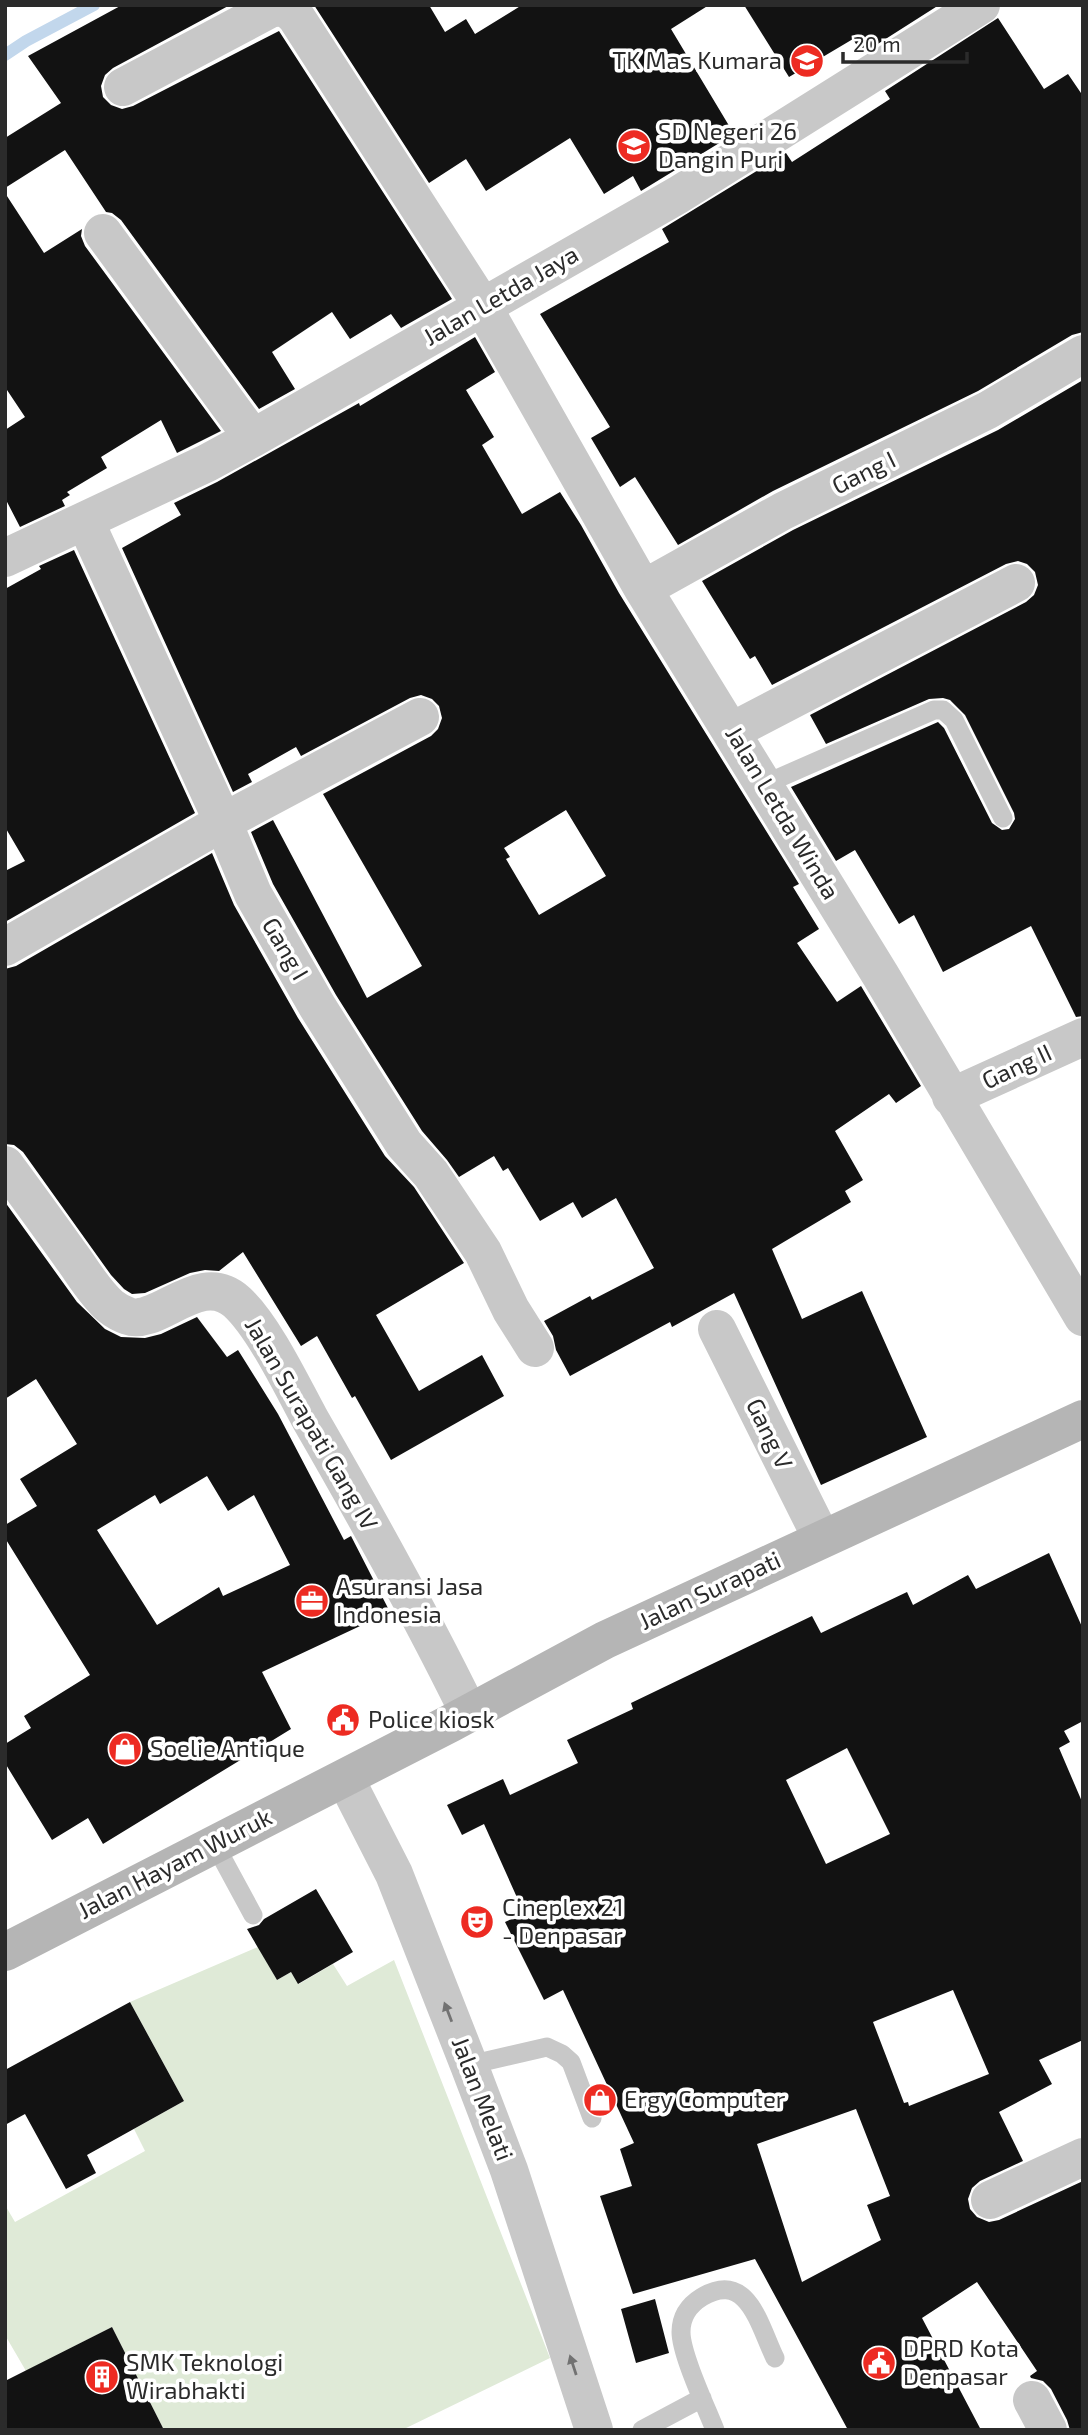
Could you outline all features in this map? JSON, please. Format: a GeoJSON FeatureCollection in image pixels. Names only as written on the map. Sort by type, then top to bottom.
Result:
{"type":"FeatureCollection","features":[{"type":"Feature","properties":{"kind":"main road","name":"Jalan Surapati"},"geometry":{"type":"LineString","coordinates":[[345,1778],[605,1640],[1083,1419]]}},
{"type":"Feature","properties":{"kind":"main road","name":"Jalan Hayam Wuruk"},"geometry":{"type":"LineString","coordinates":[[5,1952],[345,1778]]}},
{"type":"Feature","properties":{"kind":"street","name":"Jalan Letda Jaya"},"geometry":{"type":"LineString","coordinates":[[5,558],[207,463],[253,438],[678,195],[981,5]]}},
{"type":"Feature","properties":{"kind":"street","name":"Jalan Letda Winda"},"geometry":{"type":"LineString","coordinates":[[123,87],[270,9],[280,7],[289,10],[296,18],[483,307],[643,589],[765,784],[1083,1317]]}},
{"type":"Feature","properties":{"kind":"street"},"geometry":{"type":"LineString","coordinates":[[103,233],[253,438]]}},
{"type":"Feature","properties":{"kind":"street","name":"Gang I"},"geometry":{"type":"LineString","coordinates":[[643,589],[783,511],[988,410],[1083,354]]}},
{"type":"Feature","properties":{"kind":"street","name":"Gang I"},"geometry":{"type":"LineString","coordinates":[[85,521],[223,822],[253,894],[317,1006],[404,1144],[430,1174],[483,1252],[511,1310],[535,1349]]}},
{"type":"Feature","properties":{"kind":"street"},"geometry":{"type":"LineString","coordinates":[[732,731],[1016,583]]}},
{"type":"Feature","properties":{"kind":"street"},"geometry":{"type":"LineString","coordinates":[[5,947],[223,822],[420,717]]}},
{"type":"Feature","properties":{"kind":"street","name":"Gang II"},"geometry":{"type":"LineString","coordinates":[[951,1097],[1083,1037]]}},
{"type":"Feature","properties":{"kind":"street","name":"Jalan Surapati Gang IV"},"geometry":{"type":"LineString","coordinates":[[5,1165],[110,1306],[134,1318],[184,1297],[214,1291],[237,1302],[269,1346],[349,1486],[427,1628],[469,1713]]}},
{"type":"Feature","properties":{"kind":"street","name":"Gang V"},"geometry":{"type":"LineString","coordinates":[[717,1329],[822,1539]]}},
{"type":"Feature","properties":{"kind":"street","name":"Jalan Melati"},"geometry":{"type":"LineString","coordinates":[[345,1778],[394,1874],[470,2065],[509,2170],[594,2430]]}},
{"type":"Feature","properties":{"kind":"street"},"geometry":{"type":"LineString","coordinates":[[990,2200],[1083,2157]]}},
{"type":"Feature","properties":{"kind":"lane"},"geometry":{"type":"LineString","coordinates":[[765,784],[934,710],[943,710],[954,720],[1003,818]]}},
{"type":"Feature","properties":{"kind":"lane"},"geometry":{"type":"LineString","coordinates":[[214,1843],[253,1915]]}},
{"type":"Feature","properties":{"kind":"lane"},"geometry":{"type":"LineString","coordinates":[[470,2065],[547,2047],[571,2062],[592,2118]]}},
{"type":"Feature","properties":{"kind":"lane"},"geometry":{"type":"LineString","coordinates":[[715,2430],[681,2334],[682,2319],[691,2304],[711,2292],[725,2289],[739,2292],[747,2300],[775,2358]]}},
{"type":"Feature","properties":{"kind":"lane"},"geometry":{"type":"LineString","coordinates":[[642,2430],[702,2398]]}},
{"type":"Feature","properties":{"kind":"green space"},"geometry":{"type":"Polygon","coordinates":[[[258,1947],[277,1980],[291,1972],[299,1984],[333,1964],[347,1986],[394,1960],[550,2358],[402,2430],[164,2430],[112,2327],[26,2371],[5,2335],[5,2205],[15,2222],[145,2151],[134,2129],[184,2101],[130,2002],[258,1947]]]}},
{"type":"Feature","properties":{"kind":"building"},"geometry":{"type":"Polygon","coordinates":[[[122,5],[230,5],[113,68],[105,75],[101,86],[103,97],[111,105],[122,109],[133,106],[279,31],[452,299],[401,328],[391,314],[350,339],[332,312],[272,352],[295,389],[259,409],[121,220],[106,212],[65,150],[5,188],[5,138],[61,103],[28,56],[122,5]]]}},
{"type":"Feature","properties":{"kind":"building"},"geometry":{"type":"Polygon","coordinates":[[[314,5],[429,5],[445,32],[466,19],[475,34],[522,5],[709,5],[671,29],[734,134],[641,191],[633,176],[604,194],[570,138],[486,191],[466,159],[429,183],[314,5]]]}},
{"type":"Feature","properties":{"kind":"building","name":"TK Mas Kumara"},"geometry":{"type":"Polygon","coordinates":[[[744,5],[939,5],[862,54],[853,39],[789,77],[744,5]]]}},
{"type":"Feature","properties":{"kind":"building"},"geometry":{"type":"Polygon","coordinates":[[[998,18],[1044,89],[1068,74],[1083,96],[1083,332],[1072,335],[978,391],[773,491],[678,545],[635,477],[620,487],[591,438],[610,427],[540,314],[669,242],[662,229],[786,153],[792,162],[890,99],[885,91],[998,18]]]}},
{"type":"Feature","properties":{"kind":"building"},"geometry":{"type":"Polygon","coordinates":[[[5,193],[44,253],[82,229],[81,236],[85,246],[221,431],[177,453],[161,420],[101,457],[107,468],[67,492],[70,495],[62,500],[65,506],[20,527],[5,498],[5,430],[25,417],[5,387],[5,193]]]}},
{"type":"Feature","properties":{"kind":"building"},"geometry":{"type":"Polygon","coordinates":[[[475,337],[495,372],[466,390],[494,437],[482,445],[522,514],[560,492],[619,593],[799,884],[793,887],[819,929],[797,943],[837,1002],[861,986],[921,1086],[896,1103],[889,1094],[835,1131],[863,1180],[845,1191],[851,1202],[772,1249],[802,1319],[862,1291],[927,1437],[821,1485],[734,1293],[672,1327],[670,1322],[570,1376],[544,1321],[590,1296],[592,1300],[654,1268],[616,1198],[582,1218],[573,1202],[540,1221],[508,1168],[503,1171],[494,1156],[459,1177],[422,1131],[336,995],[273,884],[251,832],[273,820],[367,998],[422,966],[323,794],[431,736],[438,729],[442,718],[439,706],[432,699],[421,695],[410,698],[301,756],[296,747],[248,774],[252,782],[233,792],[122,548],[181,515],[174,503],[359,403],[360,406],[475,337]],[[566,810],[504,848],[510,857],[506,859],[539,915],[606,876],[566,810]]]}},
{"type":"Feature","properties":{"kind":"building"},"geometry":{"type":"Polygon","coordinates":[[[1083,380],[1083,1016],[1076,1017],[1031,926],[943,972],[914,915],[899,924],[855,850],[836,861],[791,787],[938,722],[944,728],[992,823],[1002,830],[1009,829],[1015,819],[1014,813],[965,715],[950,700],[929,699],[826,744],[810,715],[1026,602],[1034,595],[1038,585],[1035,572],[1027,564],[1018,561],[1006,564],[772,685],[755,656],[750,659],[702,581],[793,530],[998,430],[1083,380]]]}},
{"type":"Feature","properties":{"kind":"building"},"geometry":{"type":"Polygon","coordinates":[[[74,550],[195,813],[5,922],[5,871],[25,861],[5,827],[5,589],[41,569],[39,566],[74,550]]]}},
{"type":"Feature","properties":{"kind":"building"},"geometry":{"type":"Polygon","coordinates":[[[212,853],[234,905],[298,1018],[385,1156],[414,1187],[464,1263],[376,1315],[419,1391],[482,1355],[504,1396],[391,1460],[317,1336],[301,1346],[243,1252],[219,1271],[190,1273],[145,1293],[132,1294],[111,1275],[23,1152],[14,1145],[5,1144],[5,969],[16,966],[212,853]]]}},
{"type":"Feature","properties":{"kind":"building"},"geometry":{"type":"Polygon","coordinates":[[[5,1202],[77,1302],[105,1329],[121,1337],[145,1338],[161,1334],[197,1317],[227,1357],[238,1350],[278,1414],[344,1540],[351,1536],[390,1612],[262,1672],[291,1729],[103,1844],[88,1818],[52,1840],[5,1763],[5,1744],[31,1728],[24,1716],[90,1675],[5,1538],[5,1525],[37,1506],[20,1479],[77,1444],[36,1379],[5,1399],[5,1202]],[[207,1476],[160,1504],[155,1495],[97,1530],[157,1625],[219,1587],[223,1596],[290,1565],[254,1495],[228,1511],[207,1476]]]}},
{"type":"Feature","properties":{"kind":"building"},"geometry":{"type":"Polygon","coordinates":[[[1049,1553],[1083,1629],[1083,1721],[1064,1731],[1070,1742],[1059,1748],[1083,1804],[1083,2040],[1039,2060],[1052,2084],[999,2112],[1023,2161],[980,2181],[972,2188],[968,2199],[970,2209],[977,2217],[989,2222],[999,2220],[1083,2181],[1083,2430],[1070,2430],[1051,2389],[1043,2381],[1031,2378],[1037,2371],[977,2282],[922,2318],[981,2430],[848,2430],[755,2259],[633,2294],[600,2196],[632,2186],[620,2149],[634,2143],[563,1990],[544,2000],[505,1922],[524,1913],[484,1824],[462,1835],[447,1805],[503,1779],[510,1795],[578,1763],[567,1740],[633,1709],[631,1703],[812,1616],[821,1633],[907,1592],[913,1605],[968,1575],[976,1589],[1049,1553]],[[847,1748],[786,1780],[826,1864],[890,1834],[847,1748]],[[953,1990],[873,2022],[904,2103],[908,2102],[909,2106],[989,2074],[953,1990]],[[856,2109],[757,2144],[802,2282],[881,2240],[867,2205],[890,2196],[856,2109]]]}},
{"type":"Feature","properties":{"kind":"building"},"geometry":{"type":"Polygon","coordinates":[[[316,1889],[353,1952],[298,1984],[291,1972],[277,1980],[247,1929],[259,1925],[264,1919],[316,1889]]]}},
{"type":"Feature","properties":{"kind":"building"},"geometry":{"type":"Polygon","coordinates":[[[130,2002],[184,2101],[87,2155],[96,2173],[66,2189],[25,2114],[5,2125],[5,2070],[130,2002]]]}},
{"type":"Feature","properties":{"kind":"building"},"geometry":{"type":"Polygon","coordinates":[[[655,2299],[669,2353],[636,2363],[621,2309],[655,2299]]]}},
{"type":"Feature","properties":{"kind":"building"},"geometry":{"type":"Polygon","coordinates":[[[112,2327],[164,2430],[5,2430],[5,2381],[112,2327]]]}},
{"type":"Feature","properties":{"kind":"waterway"},"geometry":{"type":"LineString","coordinates":[[5,55],[94,5]]}},
{"type":"Feature","properties":{"kind":"place","name":"TK Mas Kumara"},"geometry":{"type":"Point","coordinates":[807,61]}},
{"type":"Feature","properties":{"kind":"place","name":"SD Negeri 26 Dangin Puri"},"geometry":{"type":"Point","coordinates":[634,146]}},
{"type":"Feature","properties":{"kind":"place","name":"Asuransi Jasa Indonesia"},"geometry":{"type":"Point","coordinates":[312,1601]}},
{"type":"Feature","properties":{"kind":"place","name":"Police kiosk"},"geometry":{"type":"Point","coordinates":[343,1720]}},
{"type":"Feature","properties":{"kind":"place","name":"Soelie Antique"},"geometry":{"type":"Point","coordinates":[125,1749]}},
{"type":"Feature","properties":{"kind":"place","name":"Cineplex 21 - Denpasar"},"geometry":{"type":"Point","coordinates":[477,1922]}},
{"type":"Feature","properties":{"kind":"place","name":"Ergy Computer"},"geometry":{"type":"Point","coordinates":[600,2100]}},
{"type":"Feature","properties":{"kind":"place","name":"DPRD Kota Denpasar"},"geometry":{"type":"Point","coordinates":[879,2363]}},
{"type":"Feature","properties":{"kind":"place","name":"SMK Teknologi Wirabhakti"},"geometry":{"type":"Point","coordinates":[102,2377]}}]}
